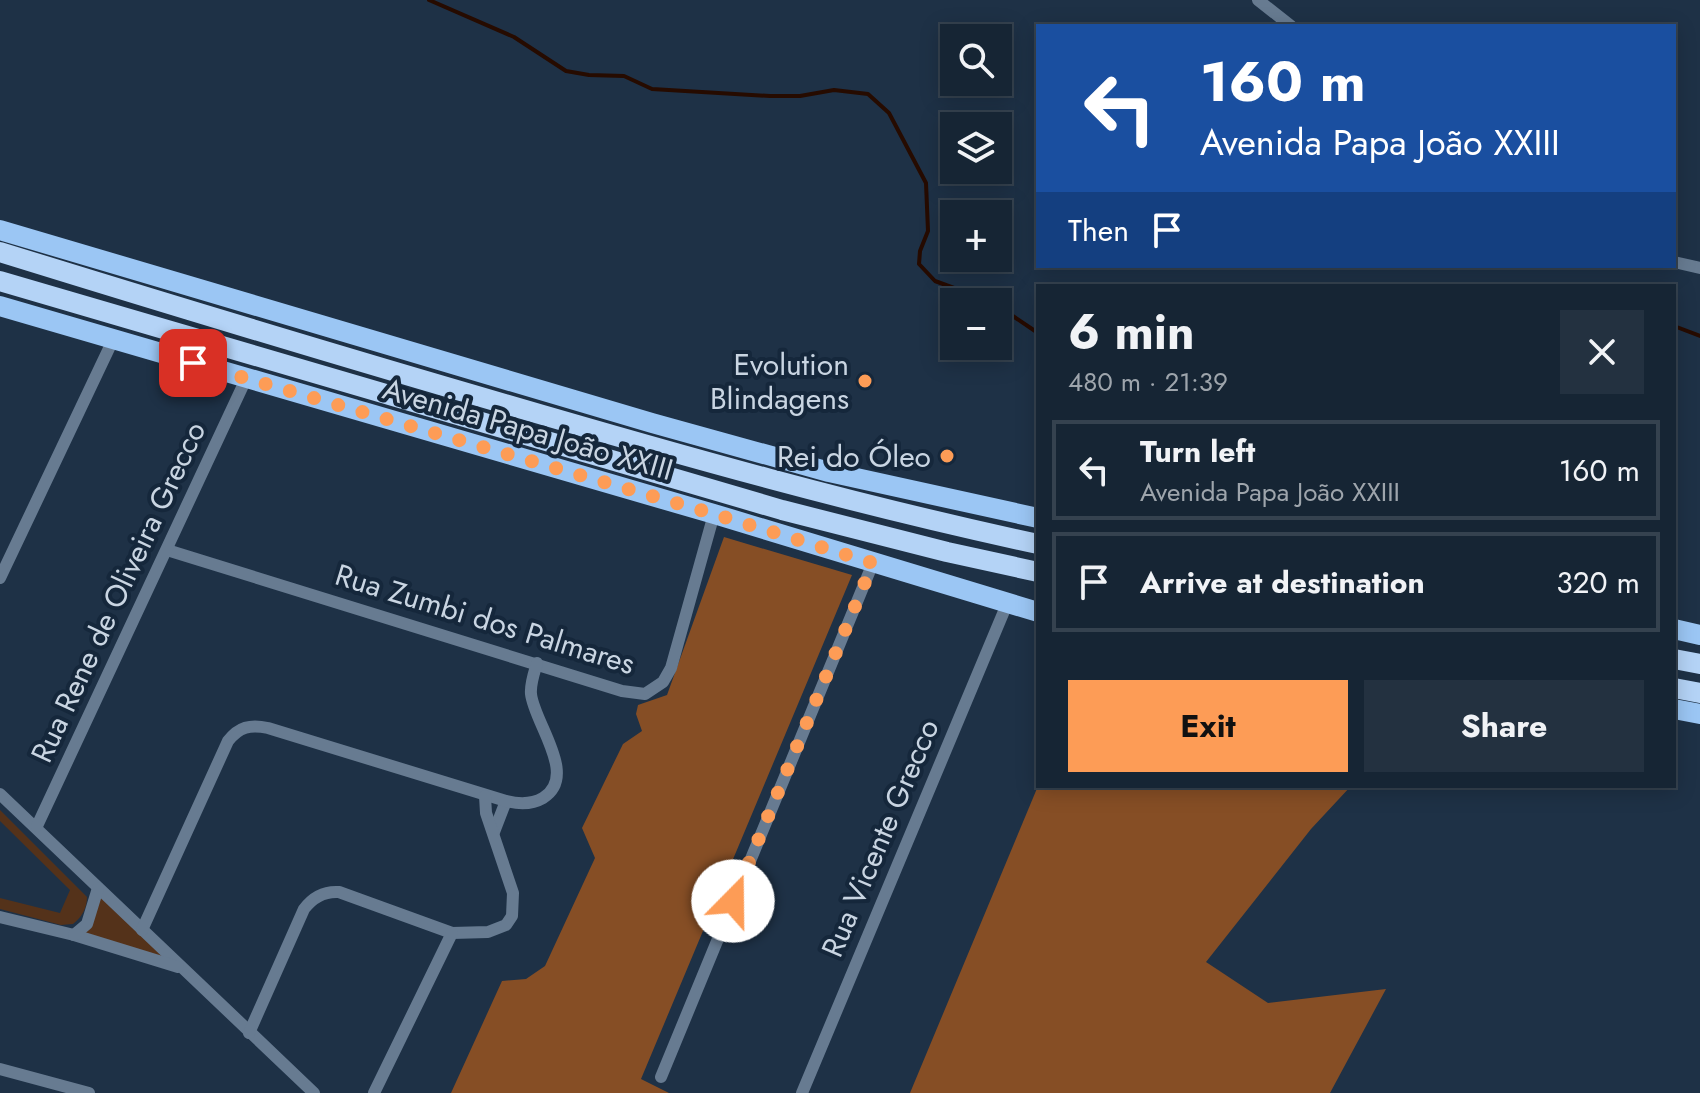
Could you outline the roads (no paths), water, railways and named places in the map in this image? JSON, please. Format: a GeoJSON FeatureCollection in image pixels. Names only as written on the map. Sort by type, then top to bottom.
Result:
{"type":"FeatureCollection","features":[{"type":"Feature","properties":{"kind":"highway","name":"Avenida Papa João XXIII"},"geometry":{"type":"LineString","coordinates":[[0,252],[247,329],[724,468],[925,520],[1036,544]]}},
{"type":"Feature","properties":{"kind":"highway","name":"Avenida Papa João XXIII"},"geometry":{"type":"LineString","coordinates":[[0,281],[796,513],[1036,572]]}},
{"type":"Feature","properties":{"kind":"highway"},"geometry":{"type":"LineString","coordinates":[[1676,659],[1700,664]]}},
{"type":"Feature","properties":{"kind":"highway"},"geometry":{"type":"LineString","coordinates":[[1676,688],[1700,693]]}},
{"type":"Feature","properties":{"kind":"main road","name":"Avenida Papa João XXIII"},"geometry":{"type":"LineString","coordinates":[[0,230],[773,457],[956,502],[1036,518]]}},
{"type":"Feature","properties":{"kind":"main road","name":"Avenida Papa João XXIII"},"geometry":{"type":"LineString","coordinates":[[0,306],[714,514],[1036,611]]}},
{"type":"Feature","properties":{"kind":"main road"},"geometry":{"type":"LineString","coordinates":[[1676,629],[1700,635]]}},
{"type":"Feature","properties":{"kind":"main road"},"geometry":{"type":"LineString","coordinates":[[1676,709],[1700,714]]}},
{"type":"Feature","properties":{"kind":"street"},"geometry":{"type":"LineString","coordinates":[[1258,0],[1288,24]]}},
{"type":"Feature","properties":{"kind":"street"},"geometry":{"type":"LineString","coordinates":[[1676,262],[1700,268]]}},
{"type":"Feature","properties":{"kind":"street"},"geometry":{"type":"LineString","coordinates":[[0,578],[113,340]]}},
{"type":"Feature","properties":{"kind":"street","name":"Rua Rene de Oliveira Grecco"},"geometry":{"type":"LineString","coordinates":[[37,826],[246,379]]}},
{"type":"Feature","properties":{"kind":"street","name":"Rua Zumbi dos Palmares"},"geometry":{"type":"LineString","coordinates":[[167,550],[622,691],[645,694],[668,676],[714,514]]}},
{"type":"Feature","properties":{"kind":"street"},"geometry":{"type":"LineString","coordinates":[[661,1077],[873,563]]}},
{"type":"Feature","properties":{"kind":"street","name":"Rua Vicente Grecco"},"geometry":{"type":"LineString","coordinates":[[802,1093],[1007,604]]}},
{"type":"Feature","properties":{"kind":"street"},"geometry":{"type":"LineString","coordinates":[[142,930],[228,741],[245,727],[268,728],[506,801],[536,801],[551,791],[556,782],[555,760],[531,694],[537,663]]}},
{"type":"Feature","properties":{"kind":"street"},"geometry":{"type":"LineString","coordinates":[[0,794],[314,1093]]}},
{"type":"Feature","properties":{"kind":"street"},"geometry":{"type":"LineString","coordinates":[[249,1033],[304,909],[317,896],[339,892],[452,933],[498,929],[506,925],[512,916],[513,893],[486,813],[485,796]]}},
{"type":"Feature","properties":{"kind":"street"},"geometry":{"type":"LineString","coordinates":[[494,832],[506,801]]}},
{"type":"Feature","properties":{"kind":"street"},"geometry":{"type":"LineString","coordinates":[[74,935],[87,924],[98,888]]}},
{"type":"Feature","properties":{"kind":"street"},"geometry":{"type":"LineString","coordinates":[[0,917],[74,935],[181,968]]}},
{"type":"Feature","properties":{"kind":"street"},"geometry":{"type":"LineString","coordinates":[[374,1093],[452,933]]}},
{"type":"Feature","properties":{"kind":"street"},"geometry":{"type":"LineString","coordinates":[[0,1069],[89,1093]]}},
{"type":"Feature","properties":{"kind":"waterway"},"geometry":{"type":"LineString","coordinates":[[429,0],[514,37],[566,71],[624,76],[652,89],[770,96],[800,96],[834,90],[868,94],[889,113],[926,183],[928,231],[920,251],[919,264],[935,281],[954,288]]}},
{"type":"Feature","properties":{"kind":"waterway"},"geometry":{"type":"LineString","coordinates":[[1012,315],[1036,332]]}},
{"type":"Feature","properties":{"kind":"waterway"},"geometry":{"type":"LineString","coordinates":[[1676,327],[1700,336]]}},
{"type":"Feature","properties":{"kind":"place","name":"Evolution Blindagens"},"geometry":{"type":"Point","coordinates":[865,381]}},
{"type":"Feature","properties":{"kind":"place","name":"Rei do Óleo"},"geometry":{"type":"Point","coordinates":[947,456]}}]}
